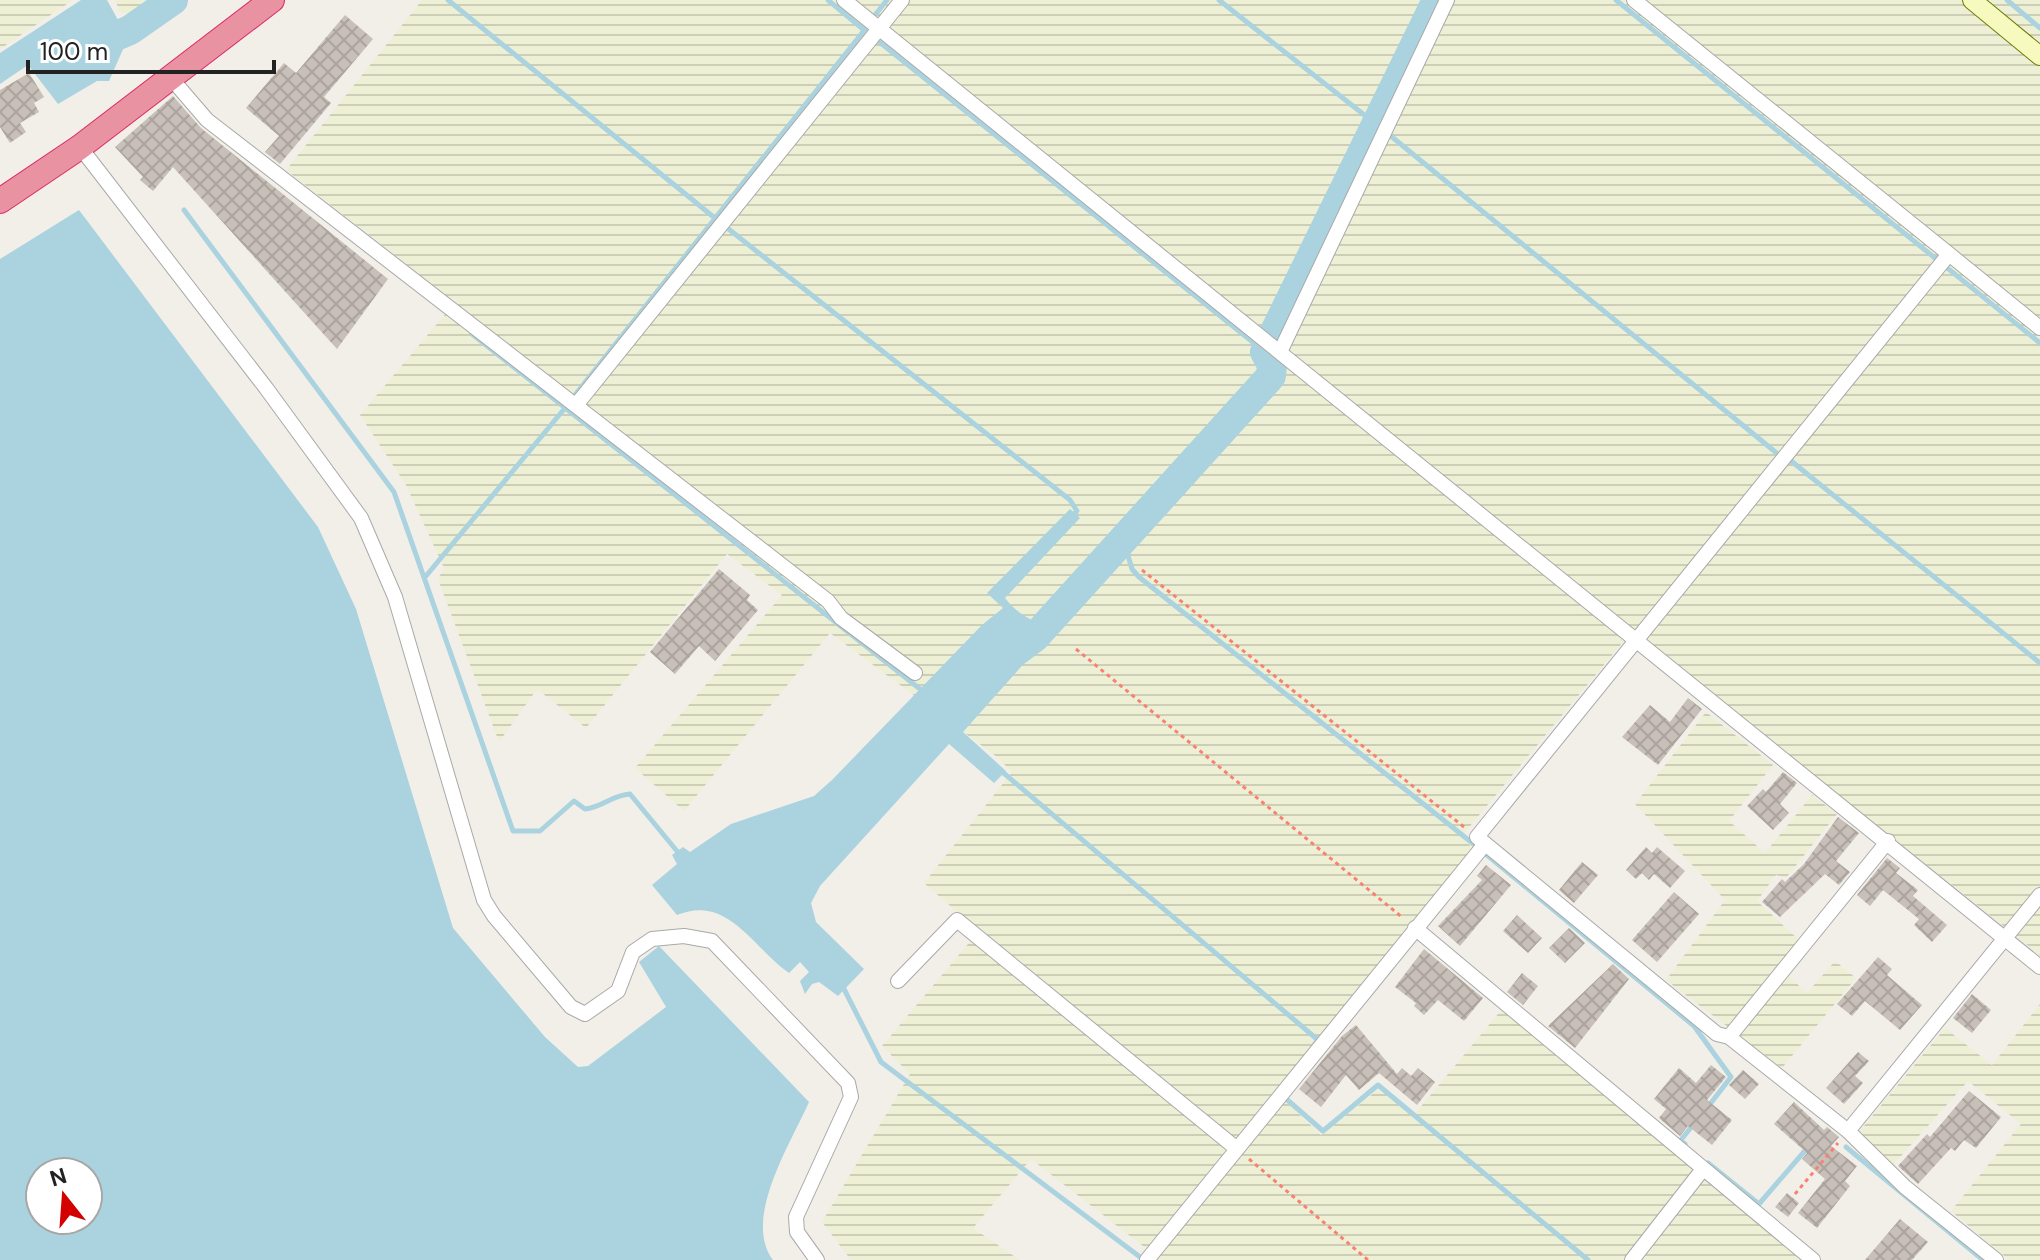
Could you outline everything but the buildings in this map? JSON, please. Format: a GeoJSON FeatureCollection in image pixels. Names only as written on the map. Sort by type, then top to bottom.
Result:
{"type":"FeatureCollection","features":[{"type":"Feature","properties":{"kind":"highway"},"geometry":{"type":"LineString","coordinates":[[0,201],[80,147],[272,0]]}},
{"type":"Feature","properties":{"kind":"street"},"geometry":{"type":"LineString","coordinates":[[844,0],[1888,841],[2040,967]]}},
{"type":"Feature","properties":{"kind":"street"},"geometry":{"type":"LineString","coordinates":[[577,404],[902,0]]}},
{"type":"Feature","properties":{"kind":"street"},"geometry":{"type":"LineString","coordinates":[[1274,347],[1447,0]]}},
{"type":"Feature","properties":{"kind":"street"},"geometry":{"type":"LineString","coordinates":[[1634,0],[1944,260],[2040,328]]}},
{"type":"Feature","properties":{"kind":"street"},"geometry":{"type":"LineString","coordinates":[[1972,0],[2040,56]]}},
{"type":"Feature","properties":{"kind":"street"},"geometry":{"type":"LineString","coordinates":[[170,77],[207,120],[577,404],[828,601],[841,618],[915,673]]}},
{"type":"Feature","properties":{"kind":"street"},"geometry":{"type":"LineString","coordinates":[[80,147],[266,388],[361,518],[395,597],[484,900],[494,916],[571,1007],[585,1014],[618,991],[633,952],[652,939],[684,936],[712,941],[848,1083],[851,1097],[796,1217],[797,1232],[817,1260]]}},
{"type":"Feature","properties":{"kind":"street"},"geometry":{"type":"LineString","coordinates":[[1149,1257],[1481,845],[1635,639],[1944,260]]}},
{"type":"Feature","properties":{"kind":"street"},"geometry":{"type":"LineString","coordinates":[[1729,1037],[1888,841]]}},
{"type":"Feature","properties":{"kind":"street"},"geometry":{"type":"LineString","coordinates":[[1481,845],[1717,1034],[1729,1037],[1848,1131],[1905,1187],[1996,1260]]}},
{"type":"Feature","properties":{"kind":"street"},"geometry":{"type":"LineString","coordinates":[[1848,1131],[2040,895]]}},
{"type":"Feature","properties":{"kind":"street"},"geometry":{"type":"LineString","coordinates":[[898,981],[957,920],[1237,1149]]}},
{"type":"Feature","properties":{"kind":"street"},"geometry":{"type":"LineString","coordinates":[[1415,928],[1813,1260]]}},
{"type":"Feature","properties":{"kind":"street"},"geometry":{"type":"LineString","coordinates":[[1632,1260],[1703,1169]]}},
{"type":"Feature","properties":{"kind":"path"},"geometry":{"type":"LineString","coordinates":[[1142,570],[1481,845]]}},
{"type":"Feature","properties":{"kind":"path"},"geometry":{"type":"LineString","coordinates":[[1076,649],[1415,928]]}},
{"type":"Feature","properties":{"kind":"path"},"geometry":{"type":"LineString","coordinates":[[1795,1194],[1848,1131]]}},
{"type":"Feature","properties":{"kind":"path"},"geometry":{"type":"LineString","coordinates":[[1237,1149],[1368,1260]]}},
{"type":"Feature","properties":{"kind":"green space"},"geometry":{"type":"Polygon","coordinates":[[[0,0],[73,0],[0,49],[0,0]]]}},
{"type":"Feature","properties":{"kind":"green space"},"geometry":{"type":"Polygon","coordinates":[[[115,0],[147,0],[128,14],[120,12],[115,0]]]}},
{"type":"Feature","properties":{"kind":"green space"},"geometry":{"type":"Polygon","coordinates":[[[422,0],[2040,0],[2040,955],[1632,631],[1461,837],[1475,850],[1277,1093],[1321,1135],[1379,1089],[1413,1116],[1503,1008],[1805,1260],[1161,1260],[1031,1159],[973,1228],[1020,1260],[851,1260],[822,1222],[910,1074],[882,1046],[979,931],[924,883],[1012,772],[997,757],[830,633],[684,811],[635,768],[782,595],[727,554],[586,728],[537,689],[499,742],[438,579],[444,568],[406,485],[360,415],[457,300],[448,297],[286,170],[422,0]]]}},
{"type":"Feature","properties":{"kind":"green space"},"geometry":{"type":"Polygon","coordinates":[[[1706,712],[1773,765],[1729,821],[1765,853],[1812,795],[1837,814],[1786,878],[1776,875],[1757,901],[1799,940],[1778,966],[1807,993],[1835,961],[1856,978],[1782,1068],[1666,980],[1725,900],[1635,804],[1706,712]]]}},
{"type":"Feature","properties":{"kind":"green space"},"geometry":{"type":"Polygon","coordinates":[[[2040,1004],[2040,1260],[2009,1260],[1951,1211],[2021,1124],[1968,1081],[1893,1165],[1859,1132],[1945,1028],[1992,1065],[2040,1004]]]}},
{"type":"Feature","properties":{"kind":"water"},"geometry":{"type":"Polygon","coordinates":[[[81,0],[107,0],[128,38],[109,81],[97,81],[58,104],[28,65],[0,84],[0,53],[81,0]]]}},
{"type":"Feature","properties":{"kind":"water"},"geometry":{"type":"Polygon","coordinates":[[[79,210],[318,527],[356,609],[453,928],[545,1037],[578,1067],[588,1066],[666,1007],[639,962],[659,946],[809,1102],[782,1159],[766,1203],[763,1224],[765,1243],[773,1260],[0,1260],[0,259],[79,210]]]}},
{"type":"Feature","properties":{"kind":"water"},"geometry":{"type":"Polygon","coordinates":[[[1070,509],[1080,518],[1005,598],[1051,633],[963,732],[1006,771],[994,783],[949,744],[820,886],[811,903],[816,922],[864,969],[838,996],[819,982],[812,984],[805,994],[800,981],[809,972],[800,962],[789,973],[725,917],[695,910],[677,915],[652,885],[677,864],[672,855],[683,847],[690,852],[731,824],[814,796],[982,625],[1003,608],[987,593],[1070,509]]]}},
{"type":"Feature","properties":{"kind":"waterway"},"geometry":{"type":"LineString","coordinates":[[88,48],[130,30],[173,0]]}},
{"type":"Feature","properties":{"kind":"waterway"},"geometry":{"type":"LineString","coordinates":[[448,0],[716,219],[1070,500],[1077,511],[1072,516]]}},
{"type":"Feature","properties":{"kind":"waterway"},"geometry":{"type":"LineString","coordinates":[[828,0],[864,30]]}},
{"type":"Feature","properties":{"kind":"waterway"},"geometry":{"type":"LineString","coordinates":[[875,15],[887,0]]}},
{"type":"Feature","properties":{"kind":"waterway"},"geometry":{"type":"LineString","coordinates":[[1219,0],[1382,129]]}},
{"type":"Feature","properties":{"kind":"waterway"},"geometry":{"type":"LineString","coordinates":[[1015,652],[1035,637],[1271,376],[1272,365],[1265,352],[1437,0]]}},
{"type":"Feature","properties":{"kind":"waterway"},"geometry":{"type":"LineString","coordinates":[[1616,0],[2040,343]]}},
{"type":"Feature","properties":{"kind":"waterway"},"geometry":{"type":"LineString","coordinates":[[2007,0],[2040,28]]}},
{"type":"Feature","properties":{"kind":"waterway"},"geometry":{"type":"LineString","coordinates":[[575,395],[866,28]]}},
{"type":"Feature","properties":{"kind":"waterway"},"geometry":{"type":"LineString","coordinates":[[877,40],[1265,352]]}},
{"type":"Feature","properties":{"kind":"waterway"},"geometry":{"type":"LineString","coordinates":[[1392,137],[1779,455]]}},
{"type":"Feature","properties":{"kind":"waterway"},"geometry":{"type":"LineString","coordinates":[[184,210],[394,492],[513,831],[540,831],[574,801],[585,809],[630,794],[681,856]]}},
{"type":"Feature","properties":{"kind":"waterway"},"geometry":{"type":"LineString","coordinates":[[472,334],[925,693]]}},
{"type":"Feature","properties":{"kind":"waterway"},"geometry":{"type":"LineString","coordinates":[[426,576],[565,408]]}},
{"type":"Feature","properties":{"kind":"waterway"},"geometry":{"type":"LineString","coordinates":[[1790,460],[2040,663]]}},
{"type":"Feature","properties":{"kind":"waterway"},"geometry":{"type":"LineString","coordinates":[[1123,539],[1132,569],[1139,577],[1476,846],[1694,1026],[1731,1077],[1707,1108]]}},
{"type":"Feature","properties":{"kind":"waterway"},"geometry":{"type":"LineString","coordinates":[[1000,770],[1318,1040],[1315,1044]]}},
{"type":"Feature","properties":{"kind":"waterway"},"geometry":{"type":"LineString","coordinates":[[842,985],[881,1062],[1144,1260]]}},
{"type":"Feature","properties":{"kind":"waterway"},"geometry":{"type":"LineString","coordinates":[[1284,1097],[1323,1131],[1378,1085],[1588,1260]]}},
{"type":"Feature","properties":{"kind":"waterway"},"geometry":{"type":"LineString","coordinates":[[1685,1144],[1680,1141],[1693,1125]]}},
{"type":"Feature","properties":{"kind":"waterway"},"geometry":{"type":"LineString","coordinates":[[1708,1163],[1759,1204],[1809,1146]]}},
{"type":"Feature","properties":{"kind":"waterway"},"geometry":{"type":"LineString","coordinates":[[1846,1147],[1983,1260]]}}]}
